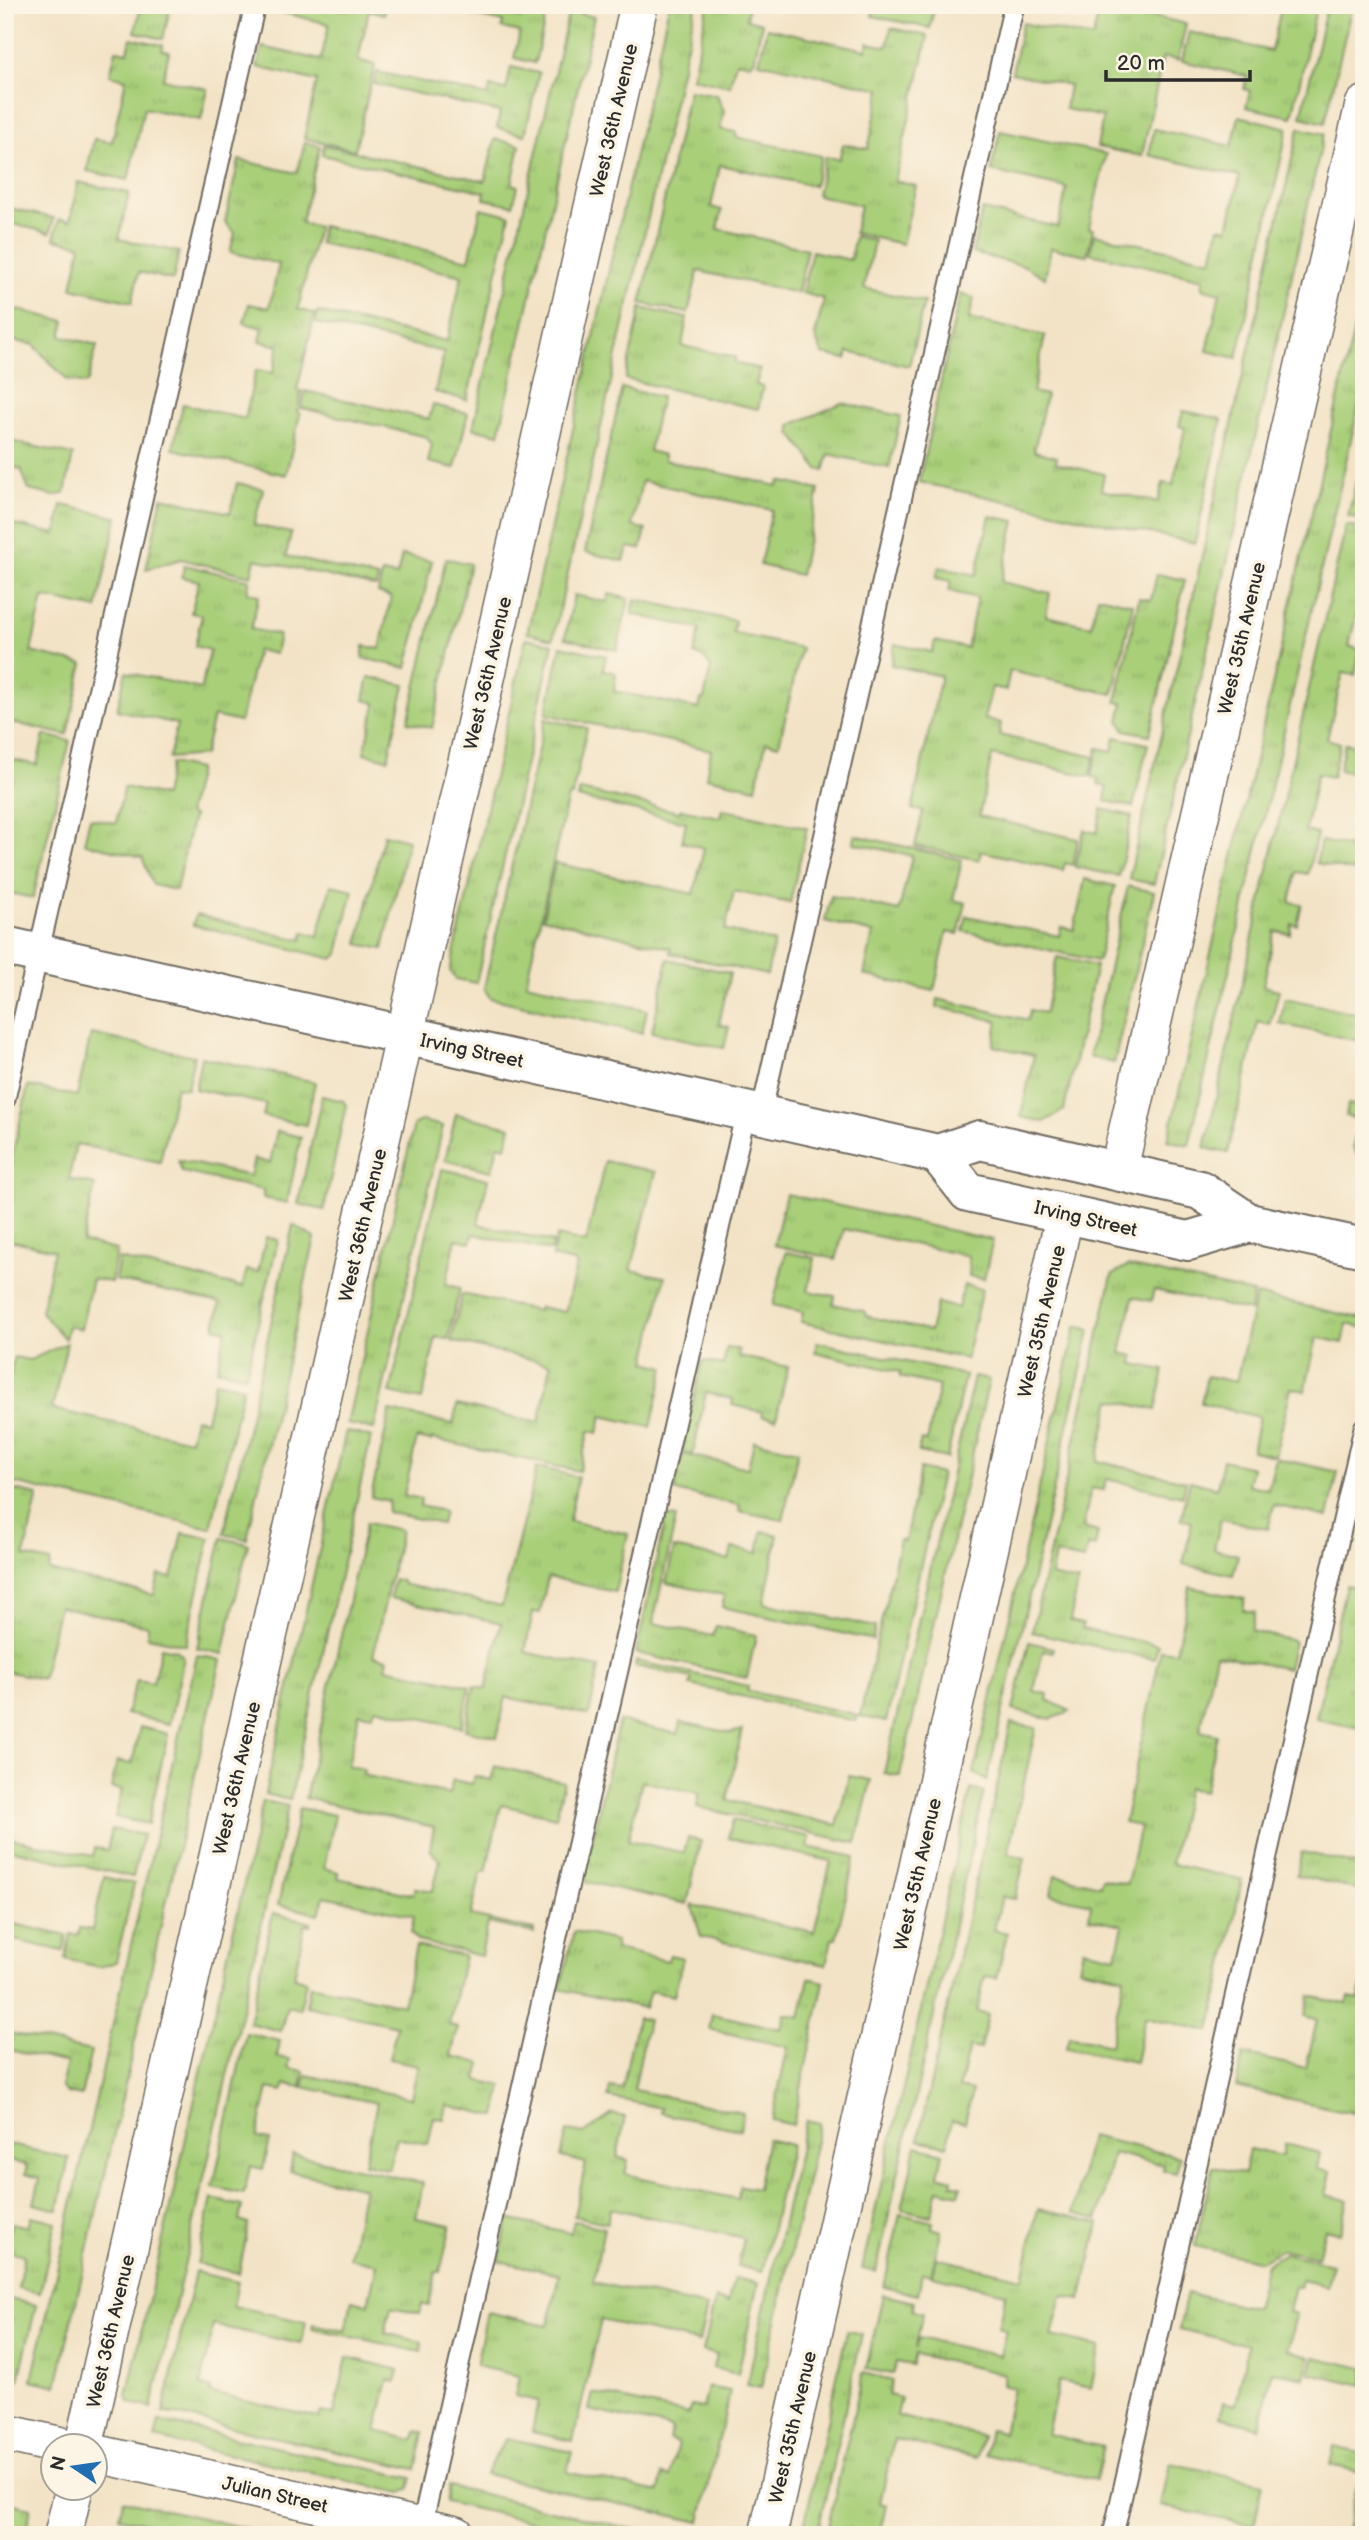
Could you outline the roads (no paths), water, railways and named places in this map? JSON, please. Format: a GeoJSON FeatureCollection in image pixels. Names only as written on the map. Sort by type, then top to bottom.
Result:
{"type":"FeatureCollection","features":[{"type":"Feature","properties":{"kind":"main road","name":"Irving Street"},"geometry":{"type":"LineString","coordinates":[[22,949],[938,1154],[980,1140],[1200,1190],[1249,1223],[1364,1248]]}},
{"type":"Feature","properties":{"kind":"main road","name":"Irving Street"},"geometry":{"type":"LineString","coordinates":[[938,1154],[968,1192],[1188,1241],[1249,1223]]}},
{"type":"Feature","properties":{"kind":"street","name":"West 36th Avenue"},"geometry":{"type":"LineString","coordinates":[[87,2432],[639,5]]}},
{"type":"Feature","properties":{"kind":"street","name":"West 35th Avenue"},"geometry":{"type":"LineString","coordinates":[[1118,1172],[1364,105]]}},
{"type":"Feature","properties":{"kind":"street","name":"West 35th Avenue"},"geometry":{"type":"LineString","coordinates":[[768,2535],[1065,1213]]}},
{"type":"Feature","properties":{"kind":"street"},"geometry":{"type":"LineString","coordinates":[[5,2433],[38,2440]]}},
{"type":"Feature","properties":{"kind":"street","name":"Julian Street"},"geometry":{"type":"LineString","coordinates":[[108,2456],[433,2532]]}},
{"type":"Feature","properties":{"kind":"street"},"geometry":{"type":"LineString","coordinates":[[63,2535],[71,2502]]}},
{"type":"Feature","properties":{"kind":"lane"},"geometry":{"type":"LineString","coordinates":[[5,1099],[22,949],[255,5]]}},
{"type":"Feature","properties":{"kind":"lane"},"geometry":{"type":"LineString","coordinates":[[433,2532],[754,1112],[1014,5]]}},
{"type":"Feature","properties":{"kind":"lane"},"geometry":{"type":"LineString","coordinates":[[1113,2535],[1364,1428]]}}]}
